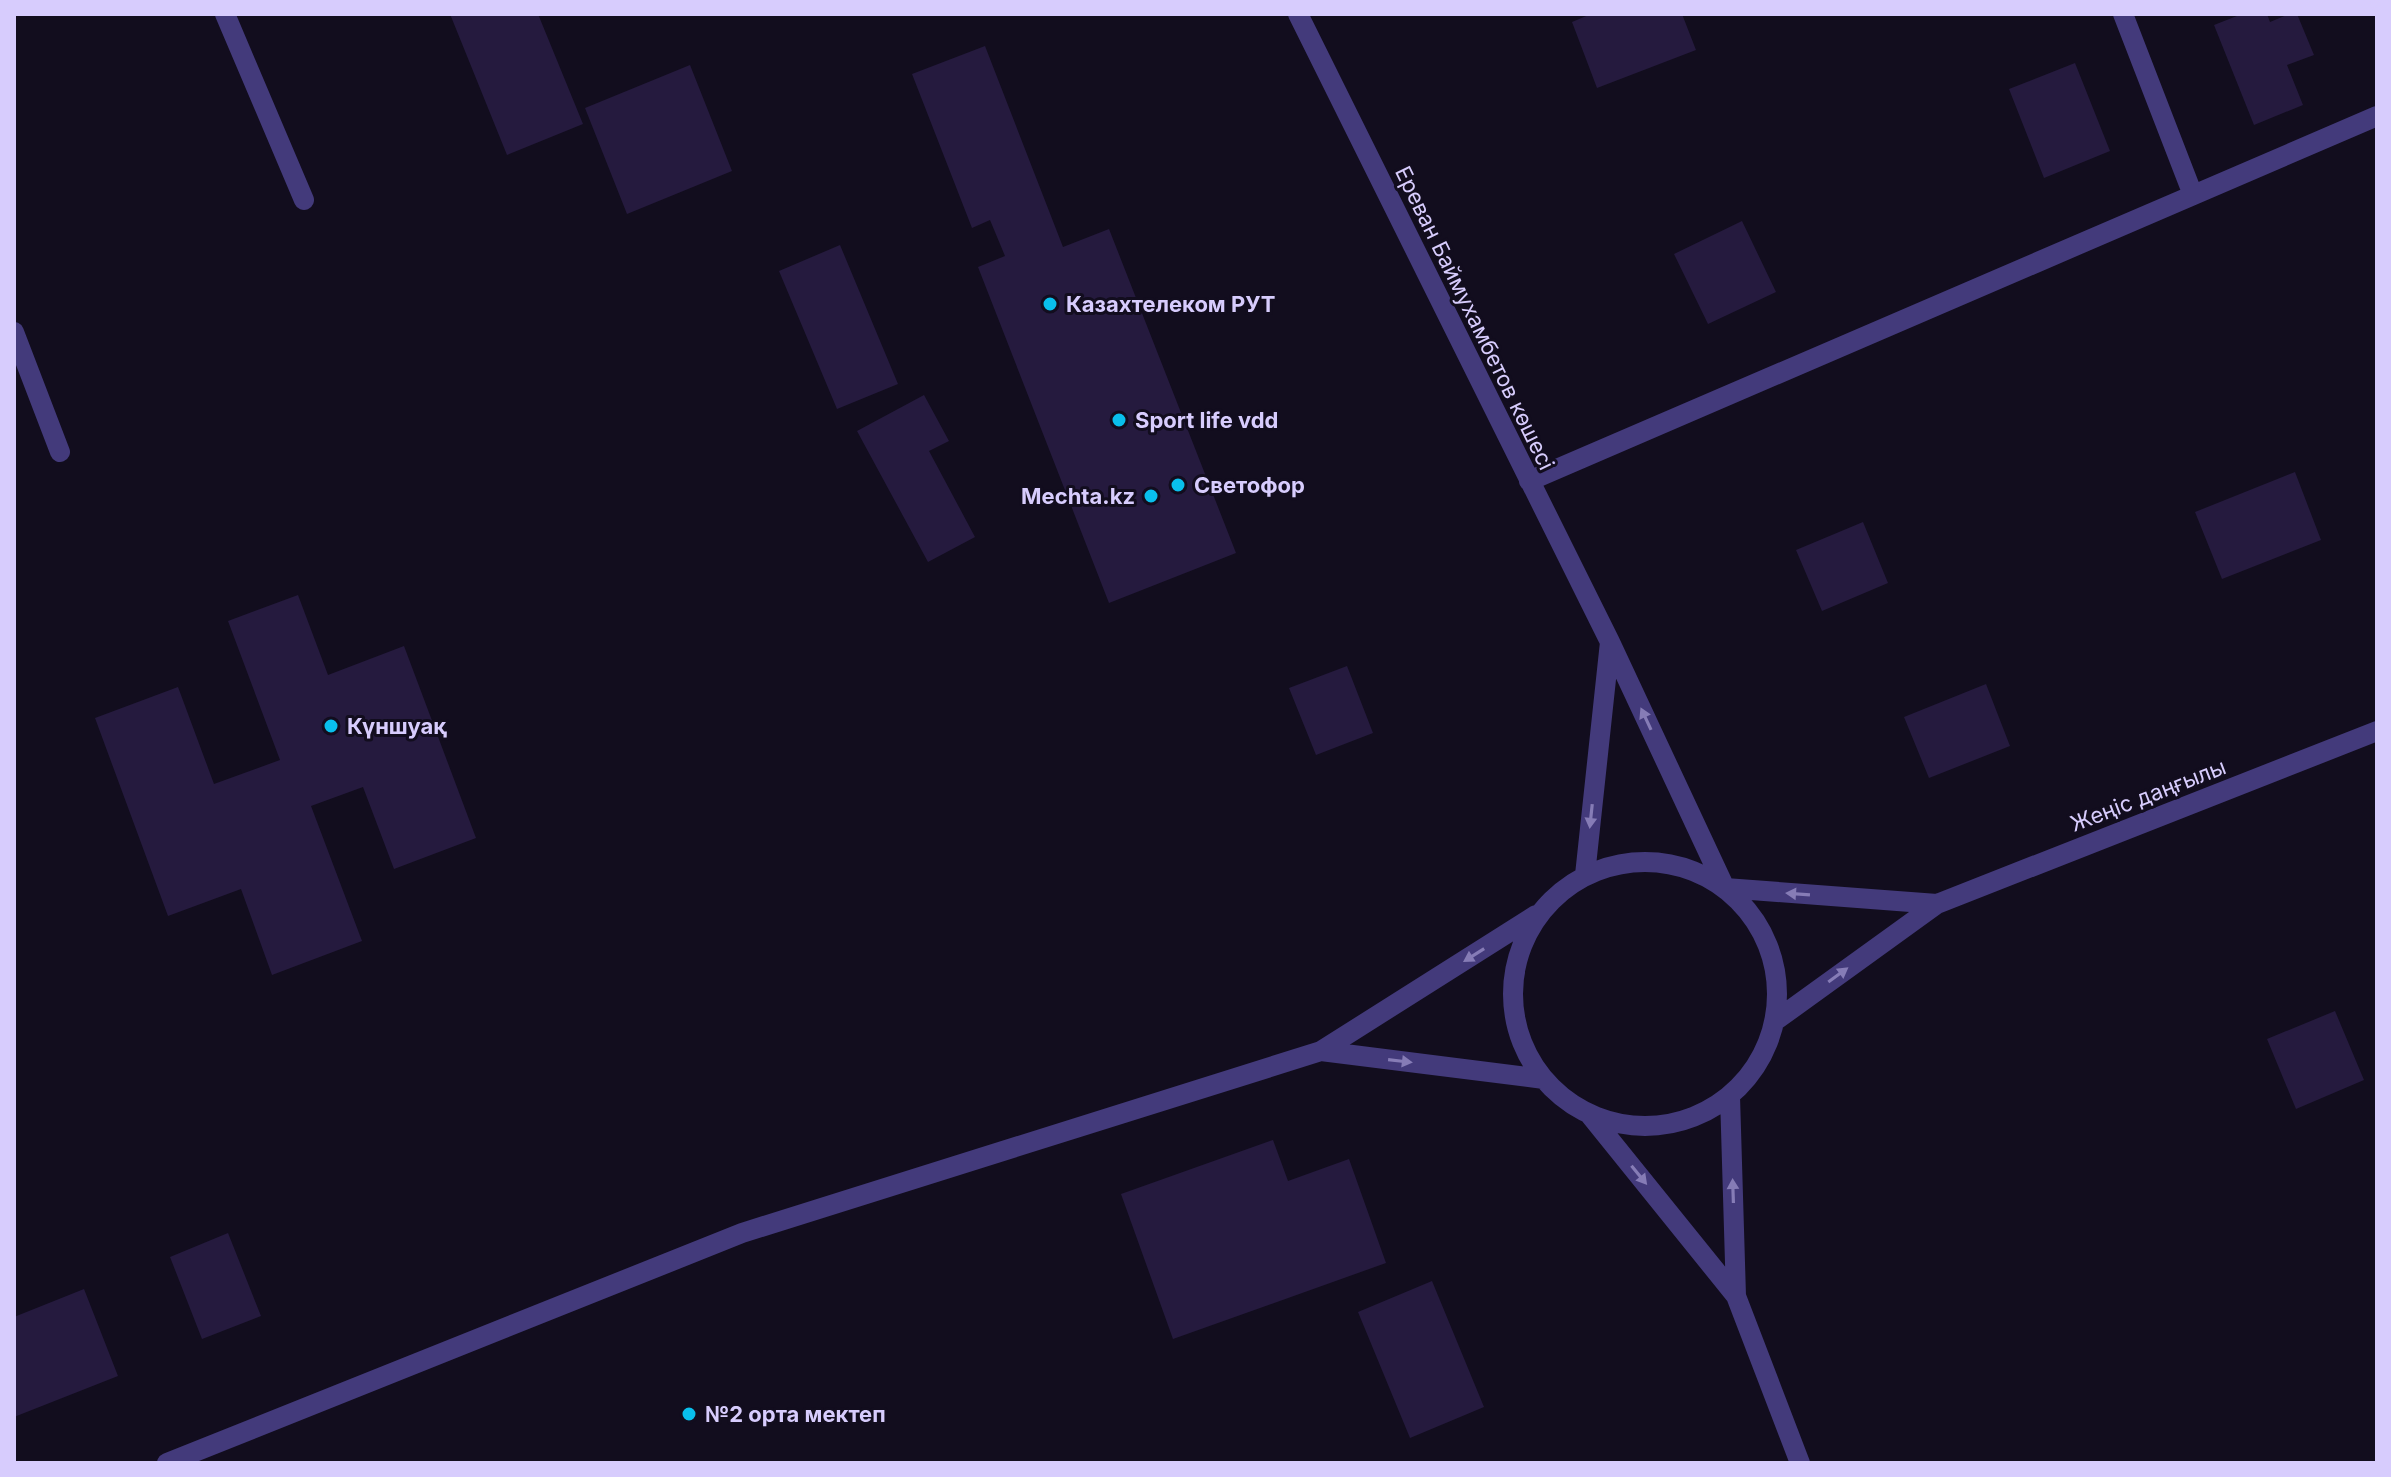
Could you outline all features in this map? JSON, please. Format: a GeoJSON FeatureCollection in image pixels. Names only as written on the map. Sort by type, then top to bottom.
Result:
{"type":"FeatureCollection","features":[{"type":"Feature","properties":{"kind":"street"},"geometry":{"type":"LineString","coordinates":[[225,14],[304,200]]}},
{"type":"Feature","properties":{"kind":"street","name":"Ереван Баймухамбетов көшесі"},"geometry":{"type":"LineString","coordinates":[[1298,14],[1610,642],[1725,888]]}},
{"type":"Feature","properties":{"kind":"street"},"geometry":{"type":"LineString","coordinates":[[2123,14],[2193,195]]}},
{"type":"Feature","properties":{"kind":"street"},"geometry":{"type":"LineString","coordinates":[[1529,481],[2377,116]]}},
{"type":"Feature","properties":{"kind":"street"},"geometry":{"type":"LineString","coordinates":[[14,332],[60,452]]}},
{"type":"Feature","properties":{"kind":"street"},"geometry":{"type":"LineString","coordinates":[[1585,875],[1610,642]]}},
{"type":"Feature","properties":{"kind":"street","name":"Жеңіс даңғылы"},"geometry":{"type":"LineString","coordinates":[[1937,904],[2377,731]]}},
{"type":"Feature","properties":{"kind":"street"},"geometry":{"type":"LineString","coordinates":[[1642,861],[1672,864],[1700,873],[1725,888],[1747,909],[1763,934],[1773,962],[1778,991],[1775,1021],[1766,1049],[1751,1074],[1730,1096],[1705,1112],[1677,1122],[1648,1126],[1619,1124],[1590,1115],[1565,1099],[1544,1079],[1527,1054],[1516,1026],[1513,997],[1515,967],[1525,939],[1540,913],[1560,892],[1585,875],[1612,865],[1642,861]]}},
{"type":"Feature","properties":{"kind":"street"},"geometry":{"type":"LineString","coordinates":[[1725,888],[1937,904]]}},
{"type":"Feature","properties":{"kind":"street"},"geometry":{"type":"LineString","coordinates":[[1775,1021],[1937,904]]}},
{"type":"Feature","properties":{"kind":"street"},"geometry":{"type":"LineString","coordinates":[[167,1463],[742,1233],[1321,1051],[1540,913]]}},
{"type":"Feature","properties":{"kind":"street"},"geometry":{"type":"LineString","coordinates":[[1321,1051],[1544,1079]]}},
{"type":"Feature","properties":{"kind":"street"},"geometry":{"type":"LineString","coordinates":[[1730,1096],[1736,1296]]}},
{"type":"Feature","properties":{"kind":"street"},"geometry":{"type":"LineString","coordinates":[[1590,1115],[1736,1296],[1800,1463]]}},
{"type":"Feature","properties":{"kind":"building"},"geometry":{"type":"Polygon","coordinates":[[[450,14],[538,14],[583,124],[507,155],[450,14]]]}},
{"type":"Feature","properties":{"kind":"building"},"geometry":{"type":"Polygon","coordinates":[[[1591,14],[1682,14],[1696,50],[1597,88],[1572,22],[1591,14]]]}},
{"type":"Feature","properties":{"kind":"building"},"geometry":{"type":"Polygon","coordinates":[[[2242,14],[2267,14],[2270,22],[2297,14],[2314,55],[2287,65],[2303,105],[2254,125],[2214,25],[2242,14]]]}},
{"type":"Feature","properties":{"kind":"building"},"geometry":{"type":"Polygon","coordinates":[[[985,46],[1063,247],[1109,229],[1236,553],[1109,603],[978,267],[1005,256],[990,220],[972,228],[912,74],[985,46]]]}},
{"type":"Feature","properties":{"kind":"building"},"geometry":{"type":"Polygon","coordinates":[[[2075,63],[2110,151],[2044,178],[2009,89],[2075,63]]]}},
{"type":"Feature","properties":{"kind":"building"},"geometry":{"type":"Polygon","coordinates":[[[690,65],[732,171],[627,214],[585,108],[690,65]]]}},
{"type":"Feature","properties":{"kind":"building"},"geometry":{"type":"Polygon","coordinates":[[[1742,221],[1776,292],[1708,324],[1674,254],[1742,221]]]}},
{"type":"Feature","properties":{"kind":"building"},"geometry":{"type":"Polygon","coordinates":[[[840,245],[898,384],[837,409],[779,271],[840,245]]]}},
{"type":"Feature","properties":{"kind":"building"},"geometry":{"type":"Polygon","coordinates":[[[924,395],[949,441],[929,451],[975,537],[928,562],[857,431],[924,395]]]}},
{"type":"Feature","properties":{"kind":"building"},"geometry":{"type":"Polygon","coordinates":[[[2295,472],[2321,540],[2222,579],[2195,512],[2295,472]]]}},
{"type":"Feature","properties":{"kind":"building"},"geometry":{"type":"Polygon","coordinates":[[[1863,522],[1888,583],[1822,611],[1796,550],[1863,522]]]}},
{"type":"Feature","properties":{"kind":"building"},"geometry":{"type":"Polygon","coordinates":[[[298,595],[328,675],[404,646],[476,838],[394,869],[363,787],[311,806],[362,941],[272,975],[241,889],[168,916],[95,718],[178,687],[214,784],[280,760],[228,621],[298,595]]]}},
{"type":"Feature","properties":{"kind":"building"},"geometry":{"type":"Polygon","coordinates":[[[1347,666],[1373,733],[1316,755],[1289,688],[1347,666]]]}},
{"type":"Feature","properties":{"kind":"building"},"geometry":{"type":"Polygon","coordinates":[[[1986,684],[2010,746],[1929,778],[1904,717],[1986,684]]]}},
{"type":"Feature","properties":{"kind":"building"},"geometry":{"type":"Polygon","coordinates":[[[2335,1011],[2364,1080],[2296,1109],[2267,1039],[2335,1011]]]}},
{"type":"Feature","properties":{"kind":"building"},"geometry":{"type":"Polygon","coordinates":[[[1273,1140],[1288,1181],[1349,1159],[1386,1263],[1173,1339],[1121,1194],[1273,1140]]]}},
{"type":"Feature","properties":{"kind":"building"},"geometry":{"type":"Polygon","coordinates":[[[228,1233],[261,1316],[202,1339],[170,1257],[228,1233]]]}},
{"type":"Feature","properties":{"kind":"building"},"geometry":{"type":"Polygon","coordinates":[[[1432,1281],[1484,1407],[1410,1438],[1358,1312],[1432,1281]]]}},
{"type":"Feature","properties":{"kind":"building"},"geometry":{"type":"Polygon","coordinates":[[[84,1289],[118,1376],[14,1417],[14,1317],[84,1289]]]}},
{"type":"Feature","properties":{"kind":"place","name":"Казахтелеком РУТ"},"geometry":{"type":"Point","coordinates":[1050,304]}},
{"type":"Feature","properties":{"kind":"place","name":"Sport life vdd"},"geometry":{"type":"Point","coordinates":[1119,420]}},
{"type":"Feature","properties":{"kind":"place","name":"Светофор"},"geometry":{"type":"Point","coordinates":[1178,485]}},
{"type":"Feature","properties":{"kind":"place","name":"Mechta.kz"},"geometry":{"type":"Point","coordinates":[1151,496]}},
{"type":"Feature","properties":{"kind":"place","name":"Күншуақ"},"geometry":{"type":"Point","coordinates":[331,726]}},
{"type":"Feature","properties":{"kind":"place","name":"№2 орта мектеп"},"geometry":{"type":"Point","coordinates":[689,1414]}}]}
